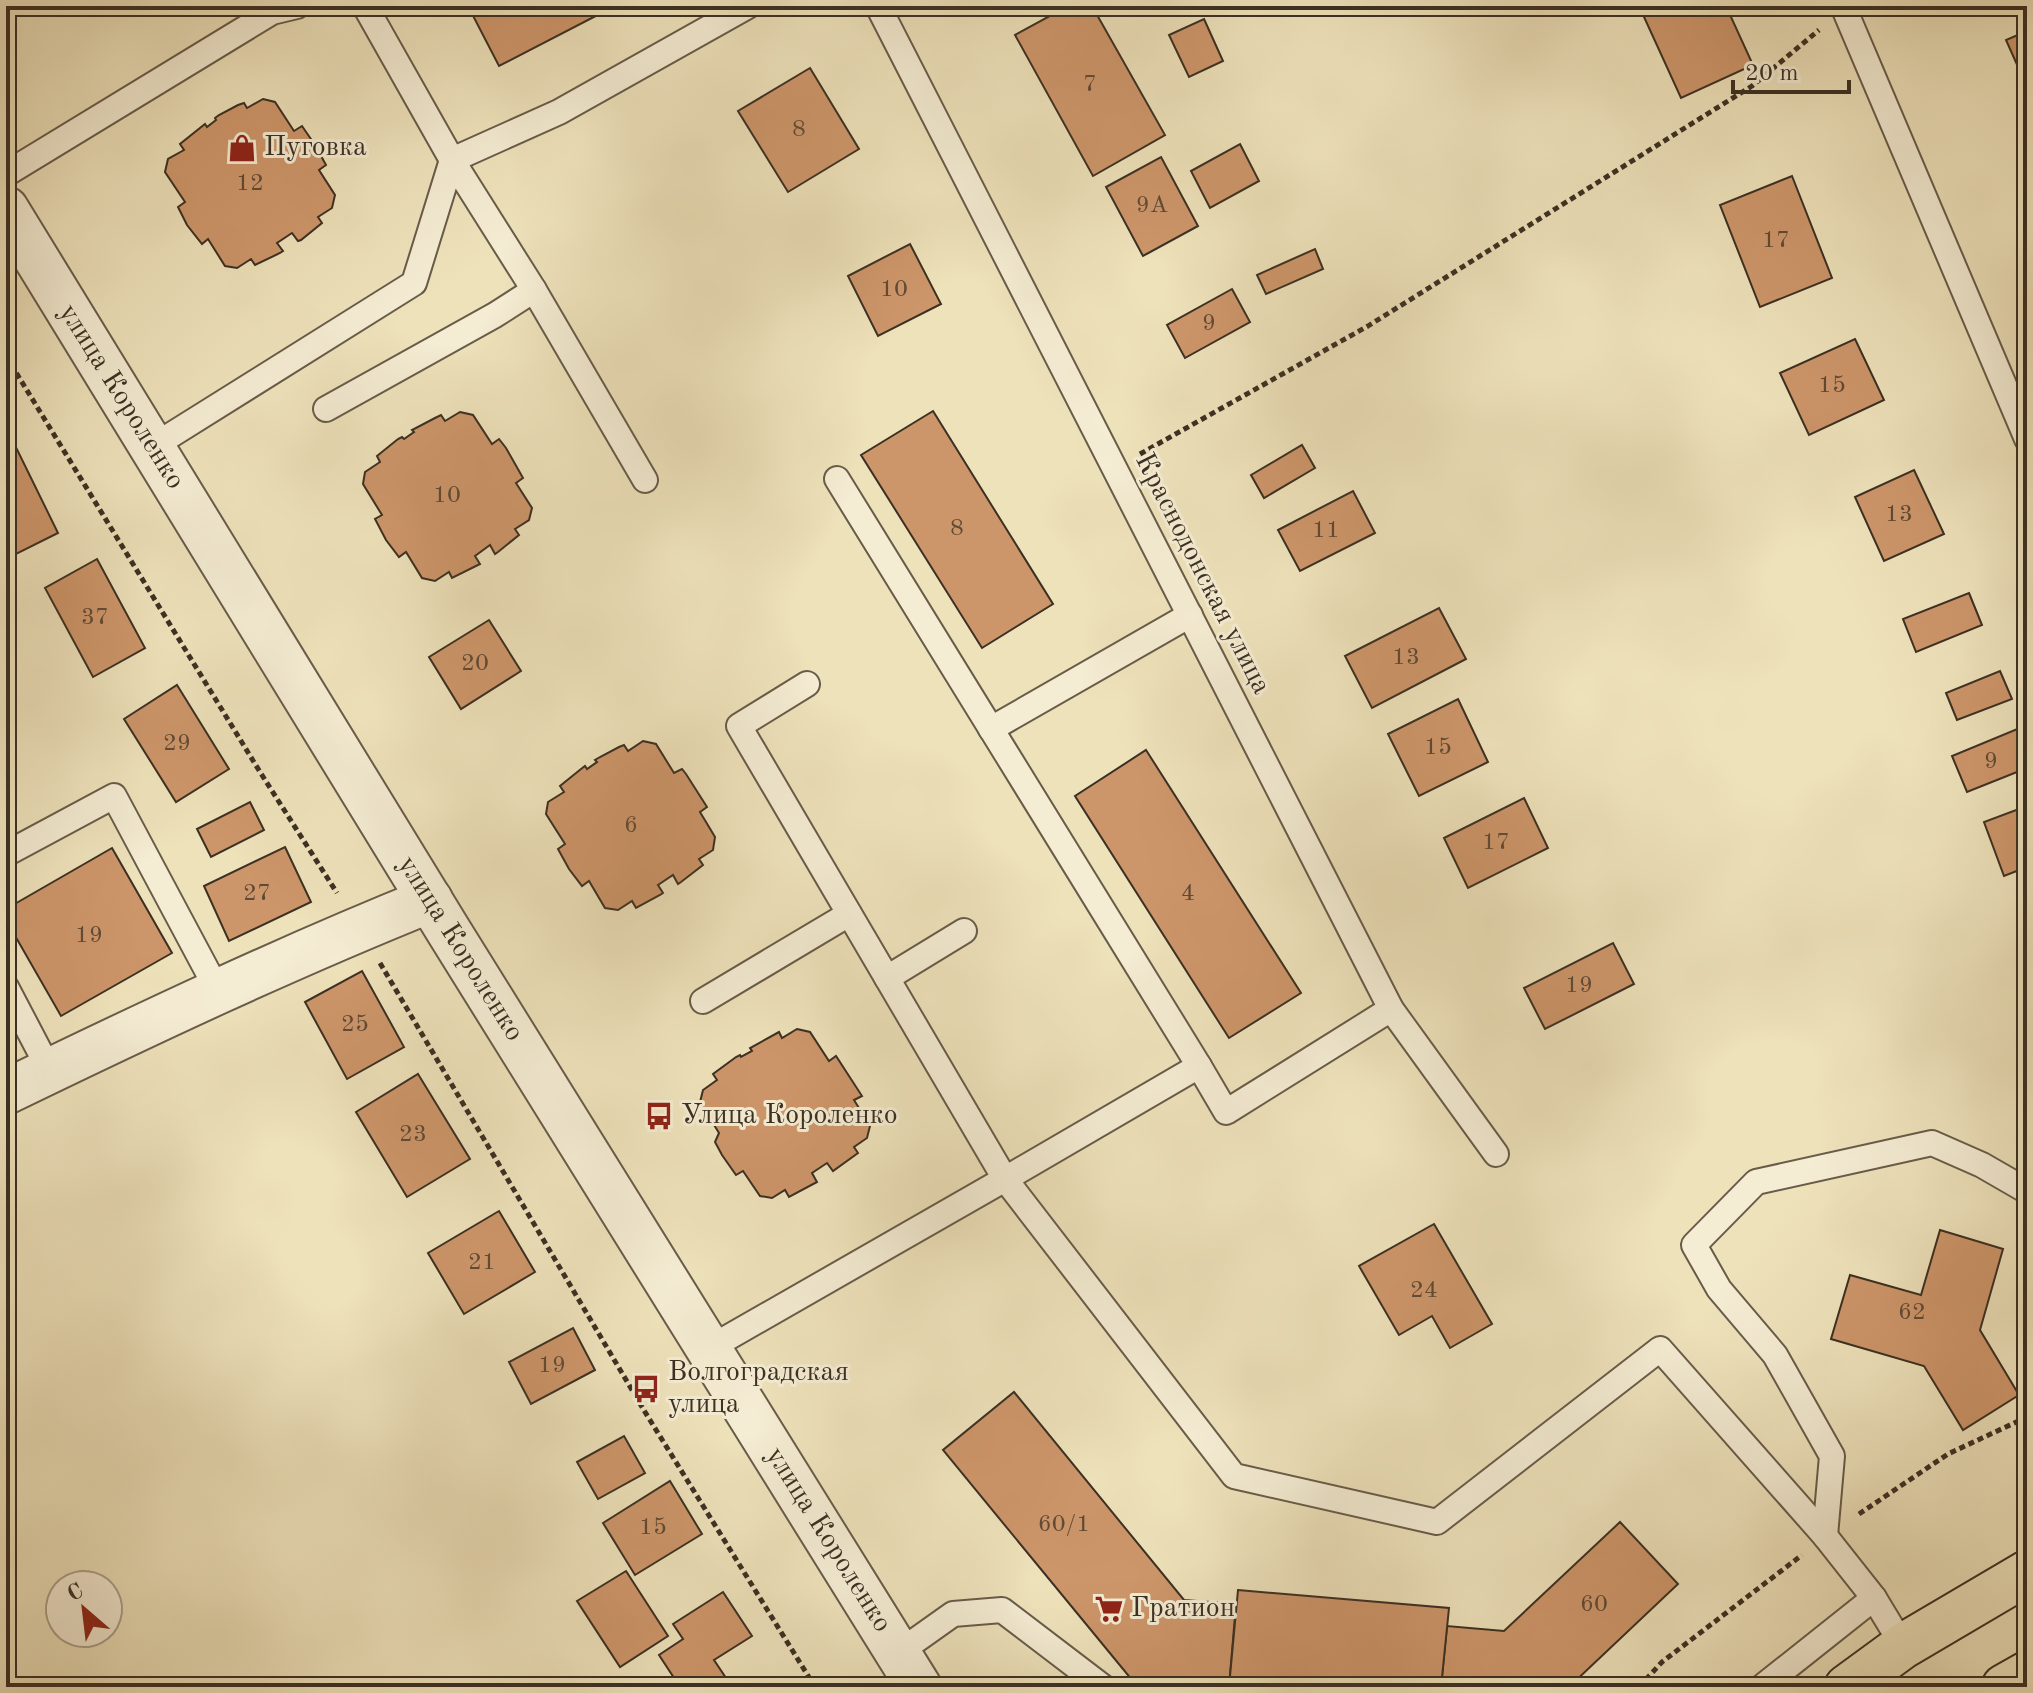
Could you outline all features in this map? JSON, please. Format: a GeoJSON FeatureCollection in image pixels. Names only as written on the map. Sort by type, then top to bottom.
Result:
{"type":"FeatureCollection","features":[{"type":"Feature","properties":{"kind":"main road"},"geometry":{"type":"LineString","coordinates":[[1847,1687],[1903,1646],[2027,1573]]}},
{"type":"Feature","properties":{"kind":"main road"},"geometry":{"type":"LineString","coordinates":[[2004,1687],[2027,1674]]}},
{"type":"Feature","properties":{"kind":"street","name":"улица Короленко"},"geometry":{"type":"LineString","coordinates":[[6,209],[430,900],[909,1670]]}},
{"type":"Feature","properties":{"kind":"street"},"geometry":{"type":"LineString","coordinates":[[6,1092],[218,991],[430,900]]}},
{"type":"Feature","properties":{"kind":"lane"},"geometry":{"type":"LineString","coordinates":[[6,174],[270,9],[297,6]]}},
{"type":"Feature","properties":{"kind":"lane"},"geometry":{"type":"LineString","coordinates":[[365,6],[452,160],[534,290],[645,480]]}},
{"type":"Feature","properties":{"kind":"lane"},"geometry":{"type":"LineString","coordinates":[[152,447],[414,283],[452,160],[559,112],[748,6]]}},
{"type":"Feature","properties":{"kind":"lane","name":"Краснодонская улица"},"geometry":{"type":"LineString","coordinates":[[878,6],[1391,1009],[1496,1154]]}},
{"type":"Feature","properties":{"kind":"lane"},"geometry":{"type":"LineString","coordinates":[[1844,8],[2027,439]]}},
{"type":"Feature","properties":{"kind":"lane"},"geometry":{"type":"LineString","coordinates":[[326,409],[534,290]]}},
{"type":"Feature","properties":{"kind":"lane"},"geometry":{"type":"LineString","coordinates":[[837,479],[1226,1112],[1391,1009]]}},
{"type":"Feature","properties":{"kind":"lane"},"geometry":{"type":"LineString","coordinates":[[991,729],[1190,615]]}},
{"type":"Feature","properties":{"kind":"lane"},"geometry":{"type":"LineString","coordinates":[[807,684],[739,726],[1005,1179],[1234,1476],[1437,1522],[1660,1349],[1800,1505],[1874,1598],[1903,1646]]}},
{"type":"Feature","properties":{"kind":"lane"},"geometry":{"type":"LineString","coordinates":[[6,854],[114,796],[218,991]]}},
{"type":"Feature","properties":{"kind":"lane"},"geometry":{"type":"LineString","coordinates":[[703,1001],[849,914]]}},
{"type":"Feature","properties":{"kind":"lane"},"geometry":{"type":"LineString","coordinates":[[887,978],[964,931]]}},
{"type":"Feature","properties":{"kind":"lane"},"geometry":{"type":"LineString","coordinates":[[6,987],[50,1071]]}},
{"type":"Feature","properties":{"kind":"lane"},"geometry":{"type":"LineString","coordinates":[[708,1349],[1199,1066]]}},
{"type":"Feature","properties":{"kind":"lane"},"geometry":{"type":"LineString","coordinates":[[1825,1536],[1832,1456],[1775,1355],[1719,1289],[1694,1245],[1756,1182],[1932,1143],[1982,1165],[2027,1191]]}},
{"type":"Feature","properties":{"kind":"lane"},"geometry":{"type":"LineString","coordinates":[[1762,1687],[1874,1598]]}},
{"type":"Feature","properties":{"kind":"lane"},"geometry":{"type":"LineString","coordinates":[[909,1670],[953,1614],[1002,1610],[1103,1687]]}},
{"type":"Feature","properties":{"kind":"path"},"geometry":{"type":"LineString","coordinates":[[1115,468],[1368,326],[1739,95],[1844,8]]}},
{"type":"Feature","properties":{"kind":"path"},"geometry":{"type":"LineString","coordinates":[[6,356],[359,929],[645,1412],[815,1687]]}},
{"type":"Feature","properties":{"kind":"building"},"geometry":{"type":"Polygon","coordinates":[[[468,6],[615,6],[499,66],[468,6]]]}},
{"type":"Feature","properties":{"kind":"building"},"geometry":{"type":"Polygon","coordinates":[[[1068,6],[1092,6],[1165,135],[1093,176],[1015,35],[1068,6]]]}},
{"type":"Feature","properties":{"kind":"building"},"geometry":{"type":"Polygon","coordinates":[[[1639,6],[1726,6],[1753,65],[1681,98],[1639,6]]]}},
{"type":"Feature","properties":{"kind":"building"},"geometry":{"type":"Polygon","coordinates":[[[1204,19],[1223,61],[1189,77],[1169,35],[1204,19]]]}},
{"type":"Feature","properties":{"kind":"building"},"geometry":{"type":"Polygon","coordinates":[[[2027,31],[2027,87],[2006,40],[2027,31]]]}},
{"type":"Feature","properties":{"kind":"building"},"geometry":{"type":"Polygon","coordinates":[[[810,68],[859,149],[788,192],[738,111],[810,68]]]}},
{"type":"Feature","properties":{"kind":"building"},"geometry":{"type":"Polygon","coordinates":[[[263,99],[275,102],[294,131],[302,126],[326,165],[319,170],[335,195],[332,208],[318,217],[322,223],[301,240],[298,241],[292,233],[277,243],[283,251],[280,253],[255,265],[251,259],[237,268],[225,266],[208,239],[202,244],[187,225],[178,207],[185,202],[165,172],[168,159],[184,150],[180,144],[205,124],[207,127],[219,115],[238,105],[244,103],[247,108],[263,99]]]}},
{"type":"Feature","properties":{"kind":"building"},"geometry":{"type":"Polygon","coordinates":[[[1240,144],[1259,181],[1210,208],[1191,171],[1240,144]]]}},
{"type":"Feature","properties":{"kind":"building"},"geometry":{"type":"Polygon","coordinates":[[[1161,157],[1198,226],[1143,256],[1106,187],[1161,157]]]}},
{"type":"Feature","properties":{"kind":"building"},"geometry":{"type":"Polygon","coordinates":[[[1792,176],[1832,278],[1760,307],[1720,205],[1792,176]]]}},
{"type":"Feature","properties":{"kind":"building"},"geometry":{"type":"Polygon","coordinates":[[[910,244],[941,304],[878,336],[848,276],[910,244]]]}},
{"type":"Feature","properties":{"kind":"building"},"geometry":{"type":"Polygon","coordinates":[[[1315,249],[1323,269],[1266,294],[1257,275],[1315,249]]]}},
{"type":"Feature","properties":{"kind":"building"},"geometry":{"type":"Polygon","coordinates":[[[1232,289],[1250,322],[1185,358],[1167,325],[1232,289]]]}},
{"type":"Feature","properties":{"kind":"building"},"geometry":{"type":"Polygon","coordinates":[[[1855,339],[1884,400],[1809,435],[1780,373],[1855,339]]]}},
{"type":"Feature","properties":{"kind":"building"},"geometry":{"type":"Polygon","coordinates":[[[933,411],[1053,604],[982,648],[861,455],[933,411]]]}},
{"type":"Feature","properties":{"kind":"building"},"geometry":{"type":"Polygon","coordinates":[[[460,412],[473,415],[492,444],[499,439],[506,448],[523,478],[516,483],[532,508],[529,520],[515,529],[519,535],[498,552],[495,554],[490,545],[475,556],[480,564],[452,578],[449,572],[435,581],[422,578],[406,552],[399,557],[386,540],[375,519],[382,515],[363,484],[365,472],[380,462],[377,456],[398,439],[404,439],[414,432],[412,430],[441,415],[445,421],[460,412]]]}},
{"type":"Feature","properties":{"kind":"building"},"geometry":{"type":"Polygon","coordinates":[[[6,427],[58,533],[6,559],[6,427]]]}},
{"type":"Feature","properties":{"kind":"building"},"geometry":{"type":"Polygon","coordinates":[[[1302,445],[1315,468],[1264,498],[1251,475],[1302,445]]]}},
{"type":"Feature","properties":{"kind":"building"},"geometry":{"type":"Polygon","coordinates":[[[1914,470],[1944,534],[1884,561],[1855,497],[1914,470]]]}},
{"type":"Feature","properties":{"kind":"building"},"geometry":{"type":"Polygon","coordinates":[[[1353,491],[1375,533],[1300,571],[1278,530],[1353,491]]]}},
{"type":"Feature","properties":{"kind":"building"},"geometry":{"type":"Polygon","coordinates":[[[97,559],[145,648],[93,677],[45,588],[97,559]]]}},
{"type":"Feature","properties":{"kind":"building"},"geometry":{"type":"Polygon","coordinates":[[[1969,593],[1982,625],[1916,652],[1903,619],[1969,593]]]}},
{"type":"Feature","properties":{"kind":"building"},"geometry":{"type":"Polygon","coordinates":[[[1439,608],[1466,659],[1372,708],[1345,656],[1439,608]]]}},
{"type":"Feature","properties":{"kind":"building"},"geometry":{"type":"Polygon","coordinates":[[[489,620],[521,671],[461,709],[429,657],[489,620]]]}},
{"type":"Feature","properties":{"kind":"building"},"geometry":{"type":"Polygon","coordinates":[[[2000,671],[2012,699],[1957,720],[1946,693],[2000,671]]]}},
{"type":"Feature","properties":{"kind":"building"},"geometry":{"type":"Polygon","coordinates":[[[177,685],[229,769],[176,802],[124,719],[177,685]]]}},
{"type":"Feature","properties":{"kind":"building"},"geometry":{"type":"Polygon","coordinates":[[[1458,699],[1488,762],[1419,796],[1388,734],[1458,699]]]}},
{"type":"Feature","properties":{"kind":"building"},"geometry":{"type":"Polygon","coordinates":[[[2027,725],[2027,768],[1967,792],[1952,756],[2027,725]]]}},
{"type":"Feature","properties":{"kind":"building"},"geometry":{"type":"Polygon","coordinates":[[[643,741],[656,744],[674,773],[682,769],[686,774],[707,807],[700,812],[715,837],[713,850],[699,859],[703,865],[681,882],[678,884],[673,875],[658,885],[663,893],[636,908],[632,901],[618,910],[605,908],[589,881],[582,886],[558,849],[565,844],[546,814],[548,802],[564,792],[560,786],[585,766],[587,769],[597,762],[595,760],[619,747],[624,745],[628,751],[643,741]]]}},
{"type":"Feature","properties":{"kind":"building"},"geometry":{"type":"Polygon","coordinates":[[[1146,750],[1301,993],[1229,1038],[1075,796],[1146,750]]]}},
{"type":"Feature","properties":{"kind":"building"},"geometry":{"type":"Polygon","coordinates":[[[1524,798],[1548,848],[1468,888],[1444,838],[1524,798]]]}},
{"type":"Feature","properties":{"kind":"building"},"geometry":{"type":"Polygon","coordinates":[[[250,802],[264,830],[211,857],[197,829],[250,802]]]}},
{"type":"Feature","properties":{"kind":"building"},"geometry":{"type":"Polygon","coordinates":[[[2027,806],[2027,867],[2004,876],[1984,822],[2027,806]]]}},
{"type":"Feature","properties":{"kind":"building"},"geometry":{"type":"Polygon","coordinates":[[[285,847],[311,902],[229,941],[204,886],[285,847]]]}},
{"type":"Feature","properties":{"kind":"building"},"geometry":{"type":"Polygon","coordinates":[[[112,848],[172,953],[61,1016],[6,920],[6,909],[112,848]]]}},
{"type":"Feature","properties":{"kind":"building"},"geometry":{"type":"Polygon","coordinates":[[[1613,943],[1634,984],[1545,1029],[1524,988],[1613,943]]]}},
{"type":"Feature","properties":{"kind":"building"},"geometry":{"type":"Polygon","coordinates":[[[362,971],[404,1047],[347,1079],[305,1002],[362,971]]]}},
{"type":"Feature","properties":{"kind":"building"},"geometry":{"type":"Polygon","coordinates":[[[797,1029],[810,1032],[829,1061],[836,1056],[862,1096],[854,1100],[870,1126],[867,1138],[854,1147],[858,1153],[833,1171],[827,1163],[812,1173],[817,1182],[789,1197],[785,1190],[772,1198],[760,1196],[743,1171],[736,1175],[722,1155],[715,1142],[719,1133],[700,1102],[703,1090],[717,1080],[713,1074],[779,1032],[782,1038],[797,1029]]]}},
{"type":"Feature","properties":{"kind":"building"},"geometry":{"type":"Polygon","coordinates":[[[418,1074],[470,1159],[407,1197],[356,1112],[418,1074]]]}},
{"type":"Feature","properties":{"kind":"building"},"geometry":{"type":"Polygon","coordinates":[[[499,1211],[535,1272],[464,1314],[428,1253],[499,1211]]]}},
{"type":"Feature","properties":{"kind":"building"},"geometry":{"type":"Polygon","coordinates":[[[1434,1224],[1492,1324],[1450,1348],[1432,1316],[1399,1335],[1359,1266],[1434,1224]]]}},
{"type":"Feature","properties":{"kind":"building"},"geometry":{"type":"Polygon","coordinates":[[[1940,1230],[2003,1249],[1980,1330],[2019,1395],[1963,1430],[1924,1366],[1831,1339],[1850,1275],[1921,1295],[1940,1230]]]}},
{"type":"Feature","properties":{"kind":"building"},"geometry":{"type":"Polygon","coordinates":[[[573,1328],[595,1370],[531,1404],[509,1362],[573,1328]]]}},
{"type":"Feature","properties":{"kind":"building"},"geometry":{"type":"Polygon","coordinates":[[[1014,1392],[1184,1600],[1236,1604],[1229,1687],[1132,1680],[943,1450],[1014,1392]]]}},
{"type":"Feature","properties":{"kind":"building"},"geometry":{"type":"Polygon","coordinates":[[[624,1436],[645,1473],[598,1499],[577,1462],[624,1436]]]}},
{"type":"Feature","properties":{"kind":"building"},"geometry":{"type":"Polygon","coordinates":[[[670,1481],[702,1534],[635,1575],[603,1523],[670,1481]]]}},
{"type":"Feature","properties":{"kind":"building"},"geometry":{"type":"Polygon","coordinates":[[[1620,1522],[1678,1584],[1569,1687],[1441,1687],[1447,1626],[1504,1631],[1620,1522]]]}},
{"type":"Feature","properties":{"kind":"building"},"geometry":{"type":"Polygon","coordinates":[[[626,1571],[668,1636],[620,1667],[577,1601],[626,1571]]]}},
{"type":"Feature","properties":{"kind":"building"},"geometry":{"type":"Polygon","coordinates":[[[1238,1590],[1449,1608],[1441,1687],[1229,1687],[1238,1590]]]}},
{"type":"Feature","properties":{"kind":"building"},"geometry":{"type":"Polygon","coordinates":[[[723,1592],[752,1636],[714,1660],[726,1678],[711,1687],[680,1687],[659,1655],[683,1639],[673,1624],[723,1592]]]}},
{"type":"Feature","properties":{"kind":"place","name":"Пуговка"},"geometry":{"type":"Point","coordinates":[242,148]}},
{"type":"Feature","properties":{"kind":"place","name":"Улица Короленко"},"geometry":{"type":"Point","coordinates":[659,1116]}},
{"type":"Feature","properties":{"kind":"place","name":"Волгоградская улица"},"geometry":{"type":"Point","coordinates":[646,1389]}},
{"type":"Feature","properties":{"kind":"place","name":"Гратион"},"geometry":{"type":"Point","coordinates":[1109,1609]}}]}
